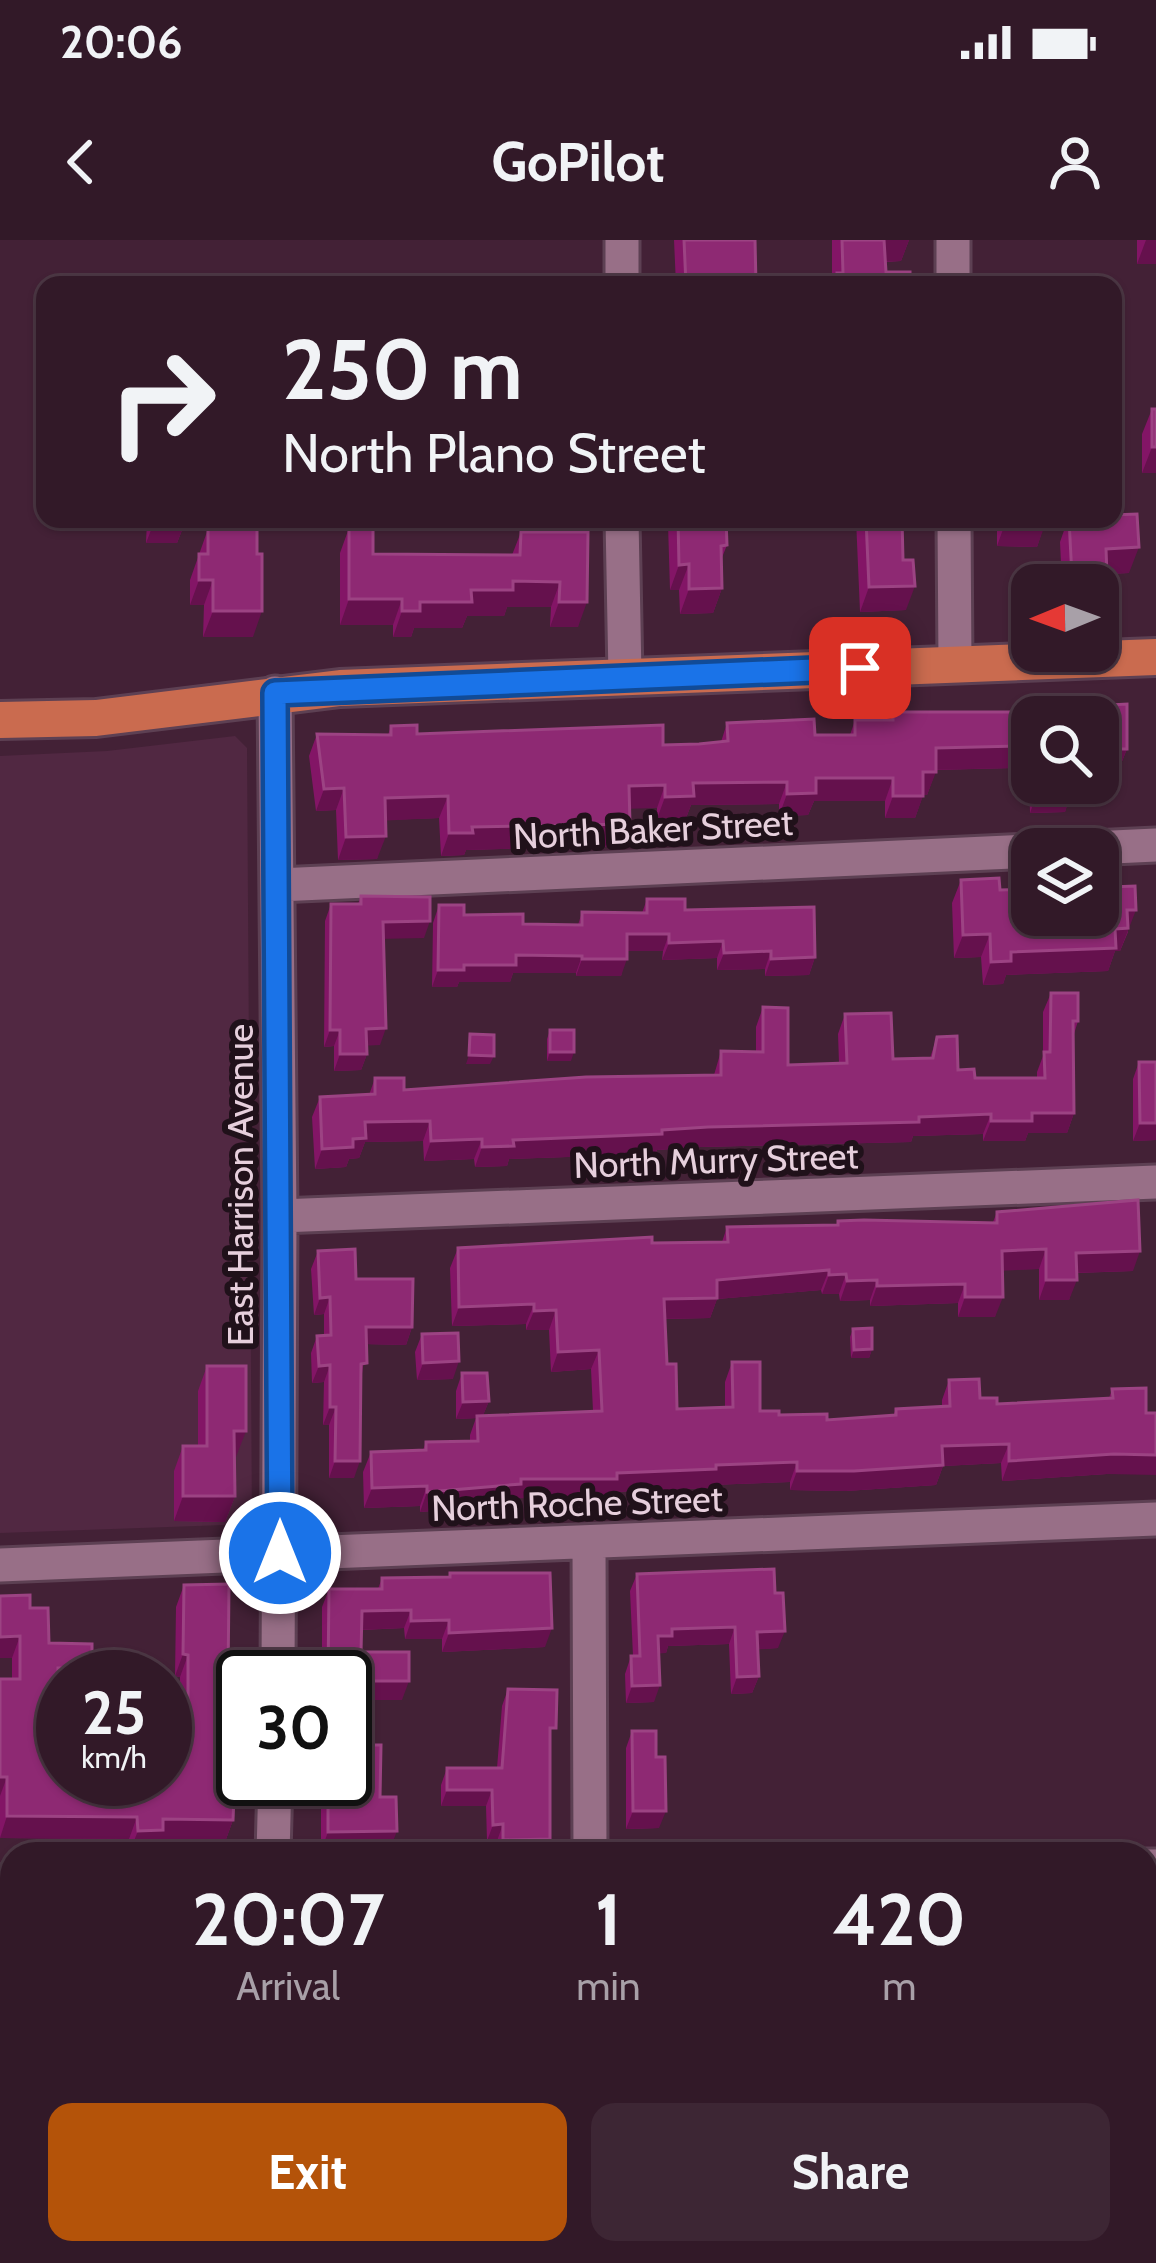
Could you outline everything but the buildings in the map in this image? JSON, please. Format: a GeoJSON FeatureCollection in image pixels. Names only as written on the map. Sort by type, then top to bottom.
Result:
{"type":"FeatureCollection","features":[{"type":"Feature","properties":{"kind":"main road"},"geometry":{"type":"LineString","coordinates":[[0,720],[96,718],[275,693],[1156,657]]}},
{"type":"Feature","properties":{"kind":"street"},"geometry":{"type":"LineString","coordinates":[[622,240],[622,276]]}},
{"type":"Feature","properties":{"kind":"street"},"geometry":{"type":"LineString","coordinates":[[953,240],[953,276]]}},
{"type":"Feature","properties":{"kind":"street"},"geometry":{"type":"LineString","coordinates":[[622,528],[625,677]]}},
{"type":"Feature","properties":{"kind":"street"},"geometry":{"type":"LineString","coordinates":[[954,528],[955,665]]}},
{"type":"Feature","properties":{"kind":"street","name":"East Harrison Avenue"},"geometry":{"type":"LineString","coordinates":[[275,693],[278,1650]]}},
{"type":"Feature","properties":{"kind":"street"},"geometry":{"type":"LineString","coordinates":[[1119,847],[1156,845]]}},
{"type":"Feature","properties":{"kind":"street","name":"North Baker Street"},"geometry":{"type":"LineString","coordinates":[[278,885],[1011,852]]}},
{"type":"Feature","properties":{"kind":"street","name":"North Murry Street"},"geometry":{"type":"LineString","coordinates":[[280,1216],[1156,1182]]}},
{"type":"Feature","properties":{"kind":"street","name":"North Roche Street"},"geometry":{"type":"LineString","coordinates":[[0,1565],[1156,1519]]}},
{"type":"Feature","properties":{"kind":"street"},"geometry":{"type":"LineString","coordinates":[[589,1542],[590,1842]]}},
{"type":"Feature","properties":{"kind":"street"},"geometry":{"type":"LineString","coordinates":[[273,1842],[274,1806]]}},
{"type":"Feature","properties":{"kind":"shaded area"},"geometry":{"type":"Polygon","coordinates":[[[235,736],[247,748],[252,1524],[0,1533],[0,756],[107,751],[235,736]]]}},
{"type":"Feature","properties":{"kind":"route"},"geometry":{"type":"LineString","coordinates":[[280,1553],[275,693],[860,668]]}}]}
